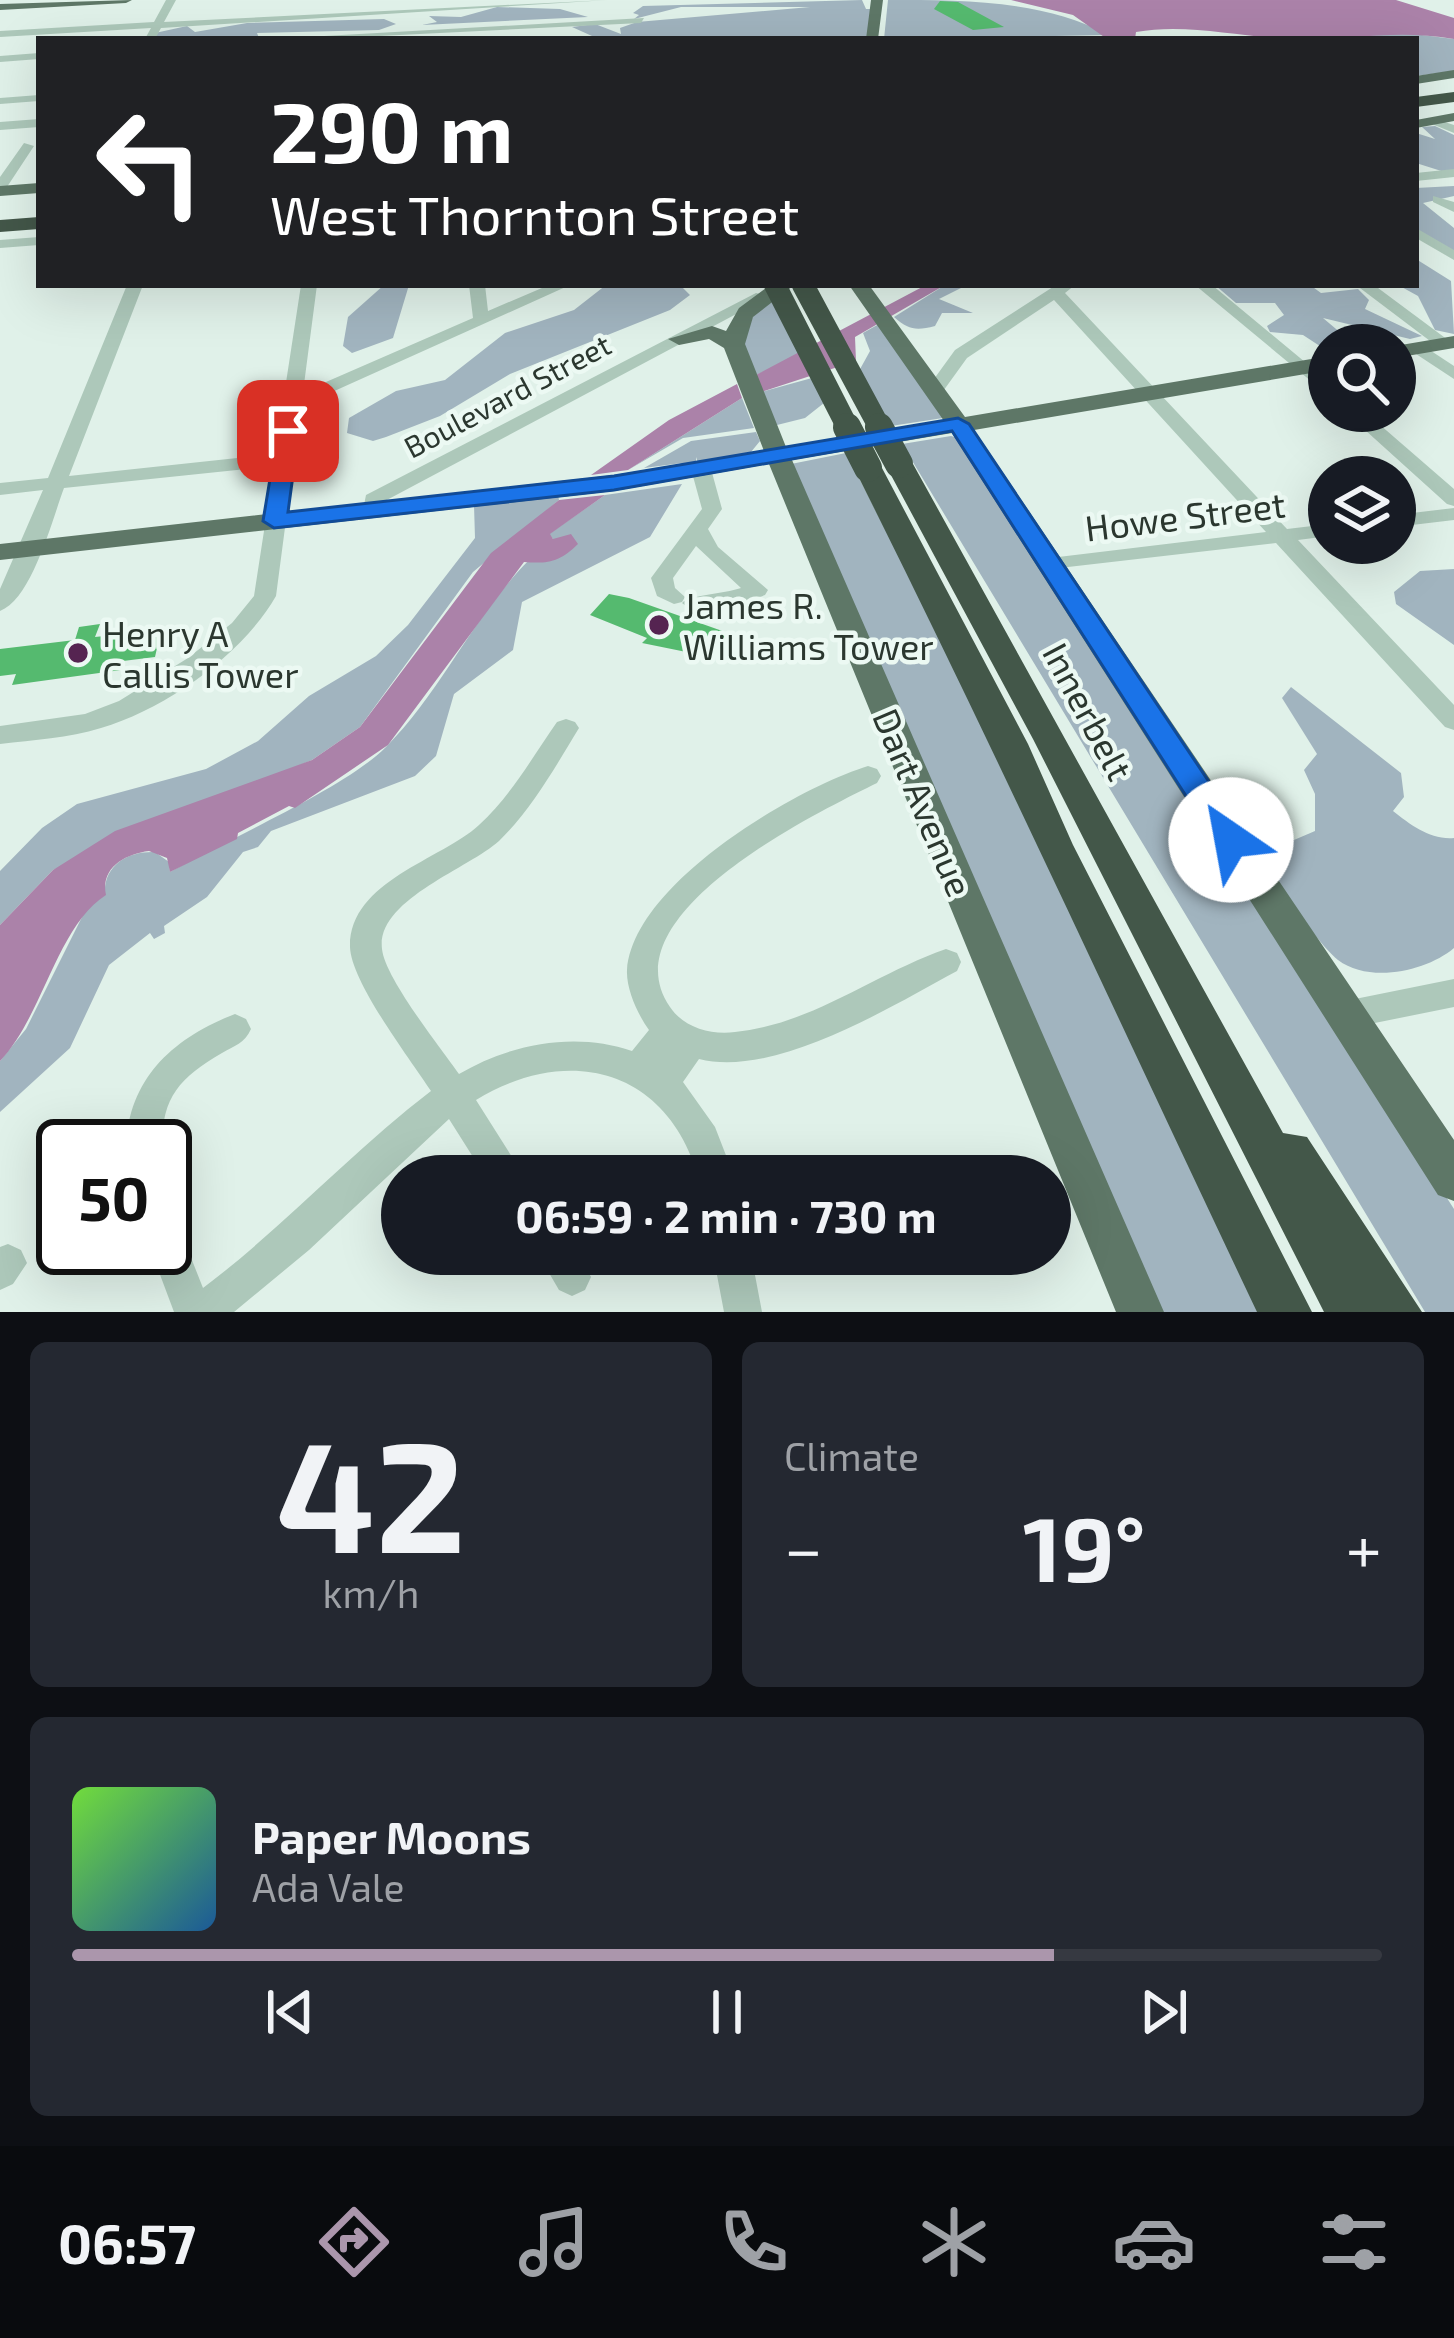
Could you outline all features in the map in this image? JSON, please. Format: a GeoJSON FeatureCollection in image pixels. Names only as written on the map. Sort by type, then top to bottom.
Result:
{"type":"FeatureCollection","features":[{"type":"Feature","properties":{"kind":"highway"},"geometry":{"type":"LineString","coordinates":[[1419,86],[1454,81]]}},
{"type":"Feature","properties":{"kind":"highway"},"geometry":{"type":"LineString","coordinates":[[1419,102],[1454,98]]}},
{"type":"Feature","properties":{"kind":"highway"},"geometry":{"type":"LineString","coordinates":[[0,208],[36,206]]}},
{"type":"Feature","properties":{"kind":"highway"},"geometry":{"type":"LineString","coordinates":[[0,224],[36,221]]}},
{"type":"Feature","properties":{"kind":"highway","name":"Innerbelt"},"geometry":{"type":"LineString","coordinates":[[804,288],[1054,844],[1285,1312]]}},
{"type":"Feature","properties":{"kind":"highway","name":"Innerbelt"},"geometry":{"type":"LineString","coordinates":[[768,291],[883,466],[1146,920],[1352,1312]]}},
{"type":"Feature","properties":{"kind":"highway"},"geometry":{"type":"LineString","coordinates":[[1146,920],[1395,1312]]}},
{"type":"Feature","properties":{"kind":"main road"},"geometry":{"type":"LineString","coordinates":[[0,7],[126,0]]}},
{"type":"Feature","properties":{"kind":"main road"},"geometry":{"type":"LineString","coordinates":[[872,36],[877,0]]}},
{"type":"Feature","properties":{"kind":"main road"},"geometry":{"type":"LineString","coordinates":[[1419,124],[1454,117]]}},
{"type":"Feature","properties":{"kind":"main road"},"geometry":{"type":"LineString","coordinates":[[0,189],[36,188]]}},
{"type":"Feature","properties":{"kind":"main road"},"geometry":{"type":"LineString","coordinates":[[861,288],[958,424],[1454,1179]]}},
{"type":"Feature","properties":{"kind":"main road"},"geometry":{"type":"LineString","coordinates":[[736,355],[739,320],[768,291]]}},
{"type":"Feature","properties":{"kind":"main road"},"geometry":{"type":"LineString","coordinates":[[679,339],[712,332],[736,355]]}},
{"type":"Feature","properties":{"kind":"main road"},"geometry":{"type":"LineString","coordinates":[[1416,348],[1449,343]]}},
{"type":"Feature","properties":{"kind":"main road","name":"Dart Avenue"},"geometry":{"type":"LineString","coordinates":[[736,355],[1140,1312]]}},
{"type":"Feature","properties":{"kind":"main road"},"geometry":{"type":"LineString","coordinates":[[0,552],[655,477],[1308,366]]}},
{"type":"Feature","properties":{"kind":"street"},"geometry":{"type":"LineString","coordinates":[[150,36],[171,0]]}},
{"type":"Feature","properties":{"kind":"street"},"geometry":{"type":"LineString","coordinates":[[0,34],[407,5],[603,0],[615,22]]}},
{"type":"Feature","properties":{"kind":"street"},"geometry":{"type":"LineString","coordinates":[[407,5],[409,34]]}},
{"type":"Feature","properties":{"kind":"street"},"geometry":{"type":"LineString","coordinates":[[392,36],[492,34],[641,20]]}},
{"type":"Feature","properties":{"kind":"street"},"geometry":{"type":"LineString","coordinates":[[556,25],[560,36]]}},
{"type":"Feature","properties":{"kind":"street"},"geometry":{"type":"LineString","coordinates":[[0,58],[36,56]]}},
{"type":"Feature","properties":{"kind":"street"},"geometry":{"type":"LineString","coordinates":[[1,71],[36,69]]}},
{"type":"Feature","properties":{"kind":"street"},"geometry":{"type":"LineString","coordinates":[[0,101],[36,96]]}},
{"type":"Feature","properties":{"kind":"street"},"geometry":{"type":"LineString","coordinates":[[1436,121],[1454,129]]}},
{"type":"Feature","properties":{"kind":"street"},"geometry":{"type":"LineString","coordinates":[[0,126],[36,124]]}},
{"type":"Feature","properties":{"kind":"street"},"geometry":{"type":"LineString","coordinates":[[0,189],[28,146]]}},
{"type":"Feature","properties":{"kind":"street"},"geometry":{"type":"LineString","coordinates":[[1419,177],[1454,173]]}},
{"type":"Feature","properties":{"kind":"street"},"geometry":{"type":"LineString","coordinates":[[1438,199],[1454,208]]}},
{"type":"Feature","properties":{"kind":"street"},"geometry":{"type":"LineString","coordinates":[[1419,234],[1454,256]]}},
{"type":"Feature","properties":{"kind":"street"},"geometry":{"type":"LineString","coordinates":[[0,244],[36,241]]}},
{"type":"Feature","properties":{"kind":"street"},"geometry":{"type":"LineString","coordinates":[[0,604],[16,584],[134,288]]}},
{"type":"Feature","properties":{"kind":"street"},"geometry":{"type":"LineString","coordinates":[[0,735],[115,714],[243,627],[266,596],[309,288]]}},
{"type":"Feature","properties":{"kind":"street"},"geometry":{"type":"LineString","coordinates":[[478,288],[481,320]]}},
{"type":"Feature","properties":{"kind":"street"},"geometry":{"type":"LineString","coordinates":[[292,403],[555,288]]}},
{"type":"Feature","properties":{"kind":"street"},"geometry":{"type":"LineString","coordinates":[[1207,288],[1308,374]]}},
{"type":"Feature","properties":{"kind":"street"},"geometry":{"type":"LineString","coordinates":[[1368,288],[1449,343]]}},
{"type":"Feature","properties":{"kind":"street"},"geometry":{"type":"LineString","coordinates":[[935,390],[961,354],[1061,289],[1148,392],[1454,721]]}},
{"type":"Feature","properties":{"kind":"street","name":"Boulevard Street"},"geometry":{"type":"LineString","coordinates":[[373,510],[373,499],[768,291]]}},
{"type":"Feature","properties":{"kind":"street"},"geometry":{"type":"LineString","coordinates":[[1419,348],[1454,374]]}},
{"type":"Feature","properties":{"kind":"street"},"geometry":{"type":"LineString","coordinates":[[1377,432],[1454,500]]}},
{"type":"Feature","properties":{"kind":"street"},"geometry":{"type":"LineString","coordinates":[[0,489],[284,459]]}},
{"type":"Feature","properties":{"kind":"street"},"geometry":{"type":"LineString","coordinates":[[699,532],[709,550],[757,590],[719,604],[684,600],[665,591],[662,578],[712,509],[701,469]]}},
{"type":"Feature","properties":{"kind":"street"},"geometry":{"type":"LineString","coordinates":[[1416,519],[1454,514]]}},
{"type":"Feature","properties":{"kind":"street","name":"Howe Street"},"geometry":{"type":"LineString","coordinates":[[1050,565],[1308,533]]}},
{"type":"Feature","properties":{"kind":"street"},"geometry":{"type":"LineString","coordinates":[[492,1155],[373,973],[364,950],[370,924],[396,892],[488,834],[566,728]]}},
{"type":"Feature","properties":{"kind":"street"},"geometry":{"type":"LineString","coordinates":[[868,776],[741,846],[693,884],[647,946],[642,973],[649,1003],[680,1036],[712,1048],[752,1044],[841,1014],[946,962]]}},
{"type":"Feature","properties":{"kind":"street"},"geometry":{"type":"LineString","coordinates":[[1345,1015],[1454,993]]}},
{"type":"Feature","properties":{"kind":"street"},"geometry":{"type":"LineString","coordinates":[[146,1119],[148,1100],[160,1078],[181,1059],[235,1029]]}},
{"type":"Feature","properties":{"kind":"street"},"geometry":{"type":"LineString","coordinates":[[650,1077],[680,1036]]}},
{"type":"Feature","properties":{"kind":"street"},"geometry":{"type":"LineString","coordinates":[[181,1275],[197,1312],[272,1257],[453,1094],[492,1072],[547,1058],[584,1056],[650,1077],[693,1122],[707,1155]]}},
{"type":"Feature","properties":{"kind":"street"},"geometry":{"type":"LineString","coordinates":[[736,1275],[743,1312]]}},
{"type":"Feature","properties":{"kind":"shaded area"},"geometry":{"type":"Polygon","coordinates":[[[862,0],[866,9],[875,9],[867,36],[592,36],[572,27],[595,24],[621,34],[620,28],[637,22],[810,7],[681,7],[634,19],[639,15],[633,13],[643,6],[862,0]]]}},
{"type":"Feature","properties":{"kind":"shaded area"},"geometry":{"type":"Polygon","coordinates":[[[888,0],[1030,9],[1084,23],[1108,35],[1052,36],[884,36],[888,0]]]}},
{"type":"Feature","properties":{"kind":"shaded area"},"geometry":{"type":"Polygon","coordinates":[[[1011,0],[1396,0],[1454,18],[1454,39],[1258,36],[1173,29],[1103,36],[1073,15],[1011,0]]]}},
{"type":"Feature","properties":{"kind":"shaded area"},"geometry":{"type":"Polygon","coordinates":[[[497,7],[560,9],[588,17],[422,25],[437,22],[429,16],[461,17],[497,7]]]}},
{"type":"Feature","properties":{"kind":"shaded area"},"geometry":{"type":"Polygon","coordinates":[[[384,19],[396,24],[379,30],[258,36],[154,36],[187,26],[195,32],[247,23],[384,19]]]}},
{"type":"Feature","properties":{"kind":"shaded area"},"geometry":{"type":"Polygon","coordinates":[[[1390,31],[1454,39],[1454,71],[1419,76],[1419,36],[1344,36],[1390,31]]]}},
{"type":"Feature","properties":{"kind":"shaded area"},"geometry":{"type":"Polygon","coordinates":[[[1435,126],[1454,135],[1454,175],[1419,164],[1419,134],[1435,139],[1422,127],[1435,126]]]}},
{"type":"Feature","properties":{"kind":"shaded area"},"geometry":{"type":"Polygon","coordinates":[[[1454,186],[1454,196],[1423,203],[1454,228],[1454,253],[1419,231],[1419,188],[1454,186]]]}},
{"type":"Feature","properties":{"kind":"shaded area"},"geometry":{"type":"Polygon","coordinates":[[[1419,261],[1451,281],[1454,334],[1435,330],[1418,296],[1403,288],[1419,288],[1419,261]]]}},
{"type":"Feature","properties":{"kind":"shaded area"},"geometry":{"type":"Polygon","coordinates":[[[381,288],[408,288],[393,338],[352,353],[343,346],[348,317],[381,288]]]}},
{"type":"Feature","properties":{"kind":"shaded area"},"geometry":{"type":"Polygon","coordinates":[[[602,288],[683,288],[690,295],[670,310],[510,374],[440,416],[373,441],[347,433],[349,418],[396,391],[445,380],[505,333],[574,310],[602,288]]]}},
{"type":"Feature","properties":{"kind":"shaded area"},"geometry":{"type":"Polygon","coordinates":[[[920,288],[940,288],[855,337],[856,361],[761,392],[754,376],[920,288]]]}},
{"type":"Feature","properties":{"kind":"shaded area"},"geometry":{"type":"Polygon","coordinates":[[[940,288],[961,288],[939,299],[973,313],[942,313],[935,326],[923,329],[894,317],[940,288]]]}},
{"type":"Feature","properties":{"kind":"shaded area"},"geometry":{"type":"Polygon","coordinates":[[[1218,288],[1314,288],[1321,293],[1358,289],[1369,300],[1365,309],[1397,324],[1348,324],[1323,318],[1330,324],[1308,324],[1308,338],[1270,332],[1267,326],[1284,315],[1275,303],[1236,303],[1218,288]]]}},
{"type":"Feature","properties":{"kind":"shaded area"},"geometry":{"type":"Polygon","coordinates":[[[770,297],[800,355],[754,376],[746,334],[770,297]]]}},
{"type":"Feature","properties":{"kind":"shaded area"},"geometry":{"type":"Polygon","coordinates":[[[879,324],[943,418],[891,426],[859,371],[870,351],[863,333],[879,324]]]}},
{"type":"Feature","properties":{"kind":"shaded area"},"geometry":{"type":"Polygon","coordinates":[[[812,378],[824,403],[805,418],[773,426],[761,392],[812,378]]]}},
{"type":"Feature","properties":{"kind":"shaded area"},"geometry":{"type":"Polygon","coordinates":[[[737,384],[742,398],[628,470],[591,475],[669,420],[737,384]]]}},
{"type":"Feature","properties":{"kind":"shaded area"},"geometry":{"type":"Polygon","coordinates":[[[742,398],[754,428],[683,438],[628,470],[742,398]]]}},
{"type":"Feature","properties":{"kind":"shaded area"},"geometry":{"type":"Polygon","coordinates":[[[756,432],[760,441],[751,452],[698,463],[696,457],[696,464],[661,470],[682,463],[644,468],[691,441],[756,432]]]}},
{"type":"Feature","properties":{"kind":"shaded area"},"geometry":{"type":"Polygon","coordinates":[[[958,438],[1454,1209],[1454,1312],[1425,1312],[902,444],[958,438]]]}},
{"type":"Feature","properties":{"kind":"shaded area"},"geometry":{"type":"Polygon","coordinates":[[[846,453],[1003,757],[1273,1312],[1159,1312],[791,464],[846,453]]]}},
{"type":"Feature","properties":{"kind":"shaded area"},"geometry":{"type":"Polygon","coordinates":[[[682,484],[650,537],[522,602],[513,650],[454,694],[436,756],[415,776],[271,831],[258,847],[243,852],[207,897],[164,926],[165,933],[154,939],[150,933],[109,965],[70,1048],[0,1112],[0,1061],[26,1029],[87,907],[105,895],[108,875],[119,862],[155,852],[169,862],[170,872],[343,780],[386,747],[408,722],[506,586],[553,539],[549,534],[605,495],[682,484]]]}},
{"type":"Feature","properties":{"kind":"shaded area"},"geometry":{"type":"Polygon","coordinates":[[[558,495],[559,500],[473,572],[360,727],[312,760],[53,870],[0,925],[0,871],[42,828],[77,804],[206,769],[258,741],[309,696],[376,656],[408,625],[475,538],[474,505],[558,495]]]}},
{"type":"Feature","properties":{"kind":"shaded area"},"geometry":{"type":"Polygon","coordinates":[[[605,495],[550,534],[553,539],[571,534],[578,544],[565,555],[540,563],[524,562],[388,745],[295,808],[289,806],[238,833],[237,839],[170,872],[167,858],[149,851],[116,864],[107,877],[106,895],[75,928],[28,1020],[0,1061],[0,925],[53,870],[115,831],[312,760],[360,727],[491,553],[559,500],[605,495]]]}},
{"type":"Feature","properties":{"kind":"shaded area"},"geometry":{"type":"Polygon","coordinates":[[[1454,569],[1454,645],[1396,604],[1394,592],[1420,571],[1454,569]]]}},
{"type":"Feature","properties":{"kind":"shaded area"},"geometry":{"type":"Polygon","coordinates":[[[1291,687],[1401,773],[1404,797],[1393,811],[1429,834],[1454,838],[1454,948],[1443,956],[1414,968],[1382,973],[1338,960],[1305,923],[1252,844],[1246,829],[1294,840],[1315,831],[1315,794],[1304,770],[1317,754],[1282,698],[1291,687]]]}},
{"type":"Feature","properties":{"kind":"building"},"geometry":{"type":"Polygon","coordinates":[[[940,1],[958,2],[1004,27],[973,30],[934,9],[940,1]]]}},
{"type":"Feature","properties":{"kind":"building","name":"James R. Williams Tower"},"geometry":{"type":"Polygon","coordinates":[[[609,594],[728,633],[711,657],[642,643],[647,638],[590,615],[609,594]]]}},
{"type":"Feature","properties":{"kind":"building","name":"Henry A Callis Tower"},"geometry":{"type":"Polygon","coordinates":[[[100,624],[95,637],[161,630],[155,657],[123,661],[121,670],[12,685],[16,674],[0,676],[0,649],[75,640],[79,627],[100,624]]]}},
{"type":"Feature","properties":{"kind":"place","name":"James R. Williams Tower"},"geometry":{"type":"Point","coordinates":[659,625]}},
{"type":"Feature","properties":{"kind":"place","name":"Henry A Callis Tower"},"geometry":{"type":"Point","coordinates":[78,653]}},
{"type":"Feature","properties":{"kind":"route"},"geometry":{"type":"LineString","coordinates":[[288,431],[274,521],[614,483],[958,424],[1231,840]]}}]}
